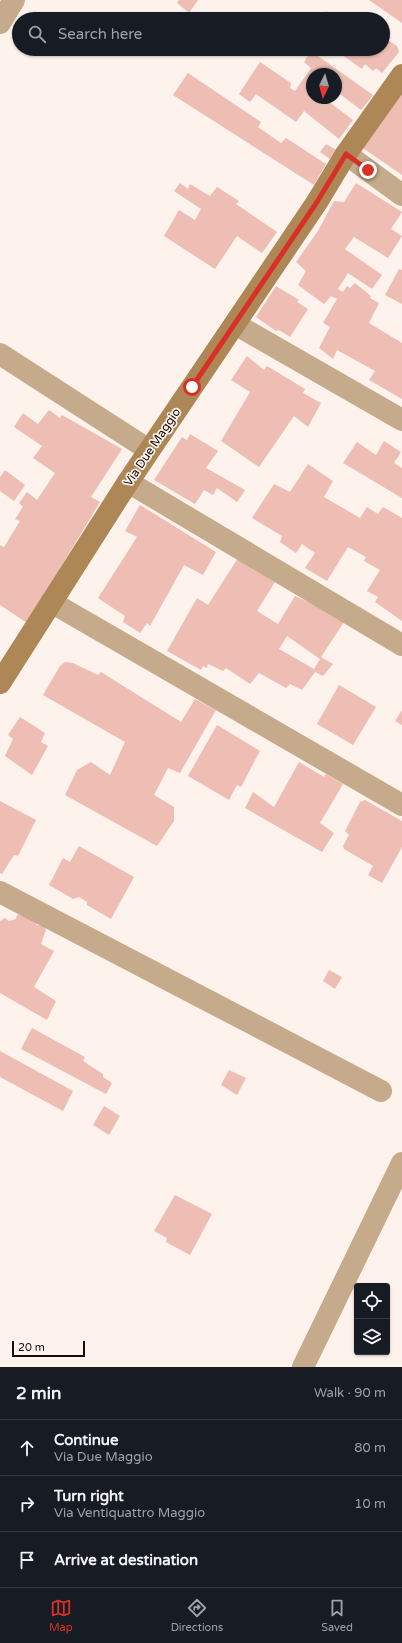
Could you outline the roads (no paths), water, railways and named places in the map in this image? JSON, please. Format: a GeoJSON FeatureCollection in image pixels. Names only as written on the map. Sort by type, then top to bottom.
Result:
{"type":"FeatureCollection","features":[{"type":"Feature","properties":{"kind":"main road","name":"Via Due Maggio"},"geometry":{"type":"LineString","coordinates":[[0,683],[149,450],[317,202],[346,154],[402,75]]}},
{"type":"Feature","properties":{"kind":"street"},"geometry":{"type":"LineString","coordinates":[[0,23],[14,0]]}},
{"type":"Feature","properties":{"kind":"street"},"geometry":{"type":"LineString","coordinates":[[346,154],[402,195]]}},
{"type":"Feature","properties":{"kind":"street"},"geometry":{"type":"LineString","coordinates":[[235,324],[402,420]]}},
{"type":"Feature","properties":{"kind":"street"},"geometry":{"type":"LineString","coordinates":[[0,354],[149,450]]}},
{"type":"Feature","properties":{"kind":"street"},"geometry":{"type":"LineString","coordinates":[[128,482],[402,645]]}},
{"type":"Feature","properties":{"kind":"street"},"geometry":{"type":"LineString","coordinates":[[51,602],[402,805]]}},
{"type":"Feature","properties":{"kind":"street"},"geometry":{"type":"LineString","coordinates":[[0,892],[381,1090]]}},
{"type":"Feature","properties":{"kind":"street"},"geometry":{"type":"LineString","coordinates":[[303,1367],[402,1163]]}}]}
